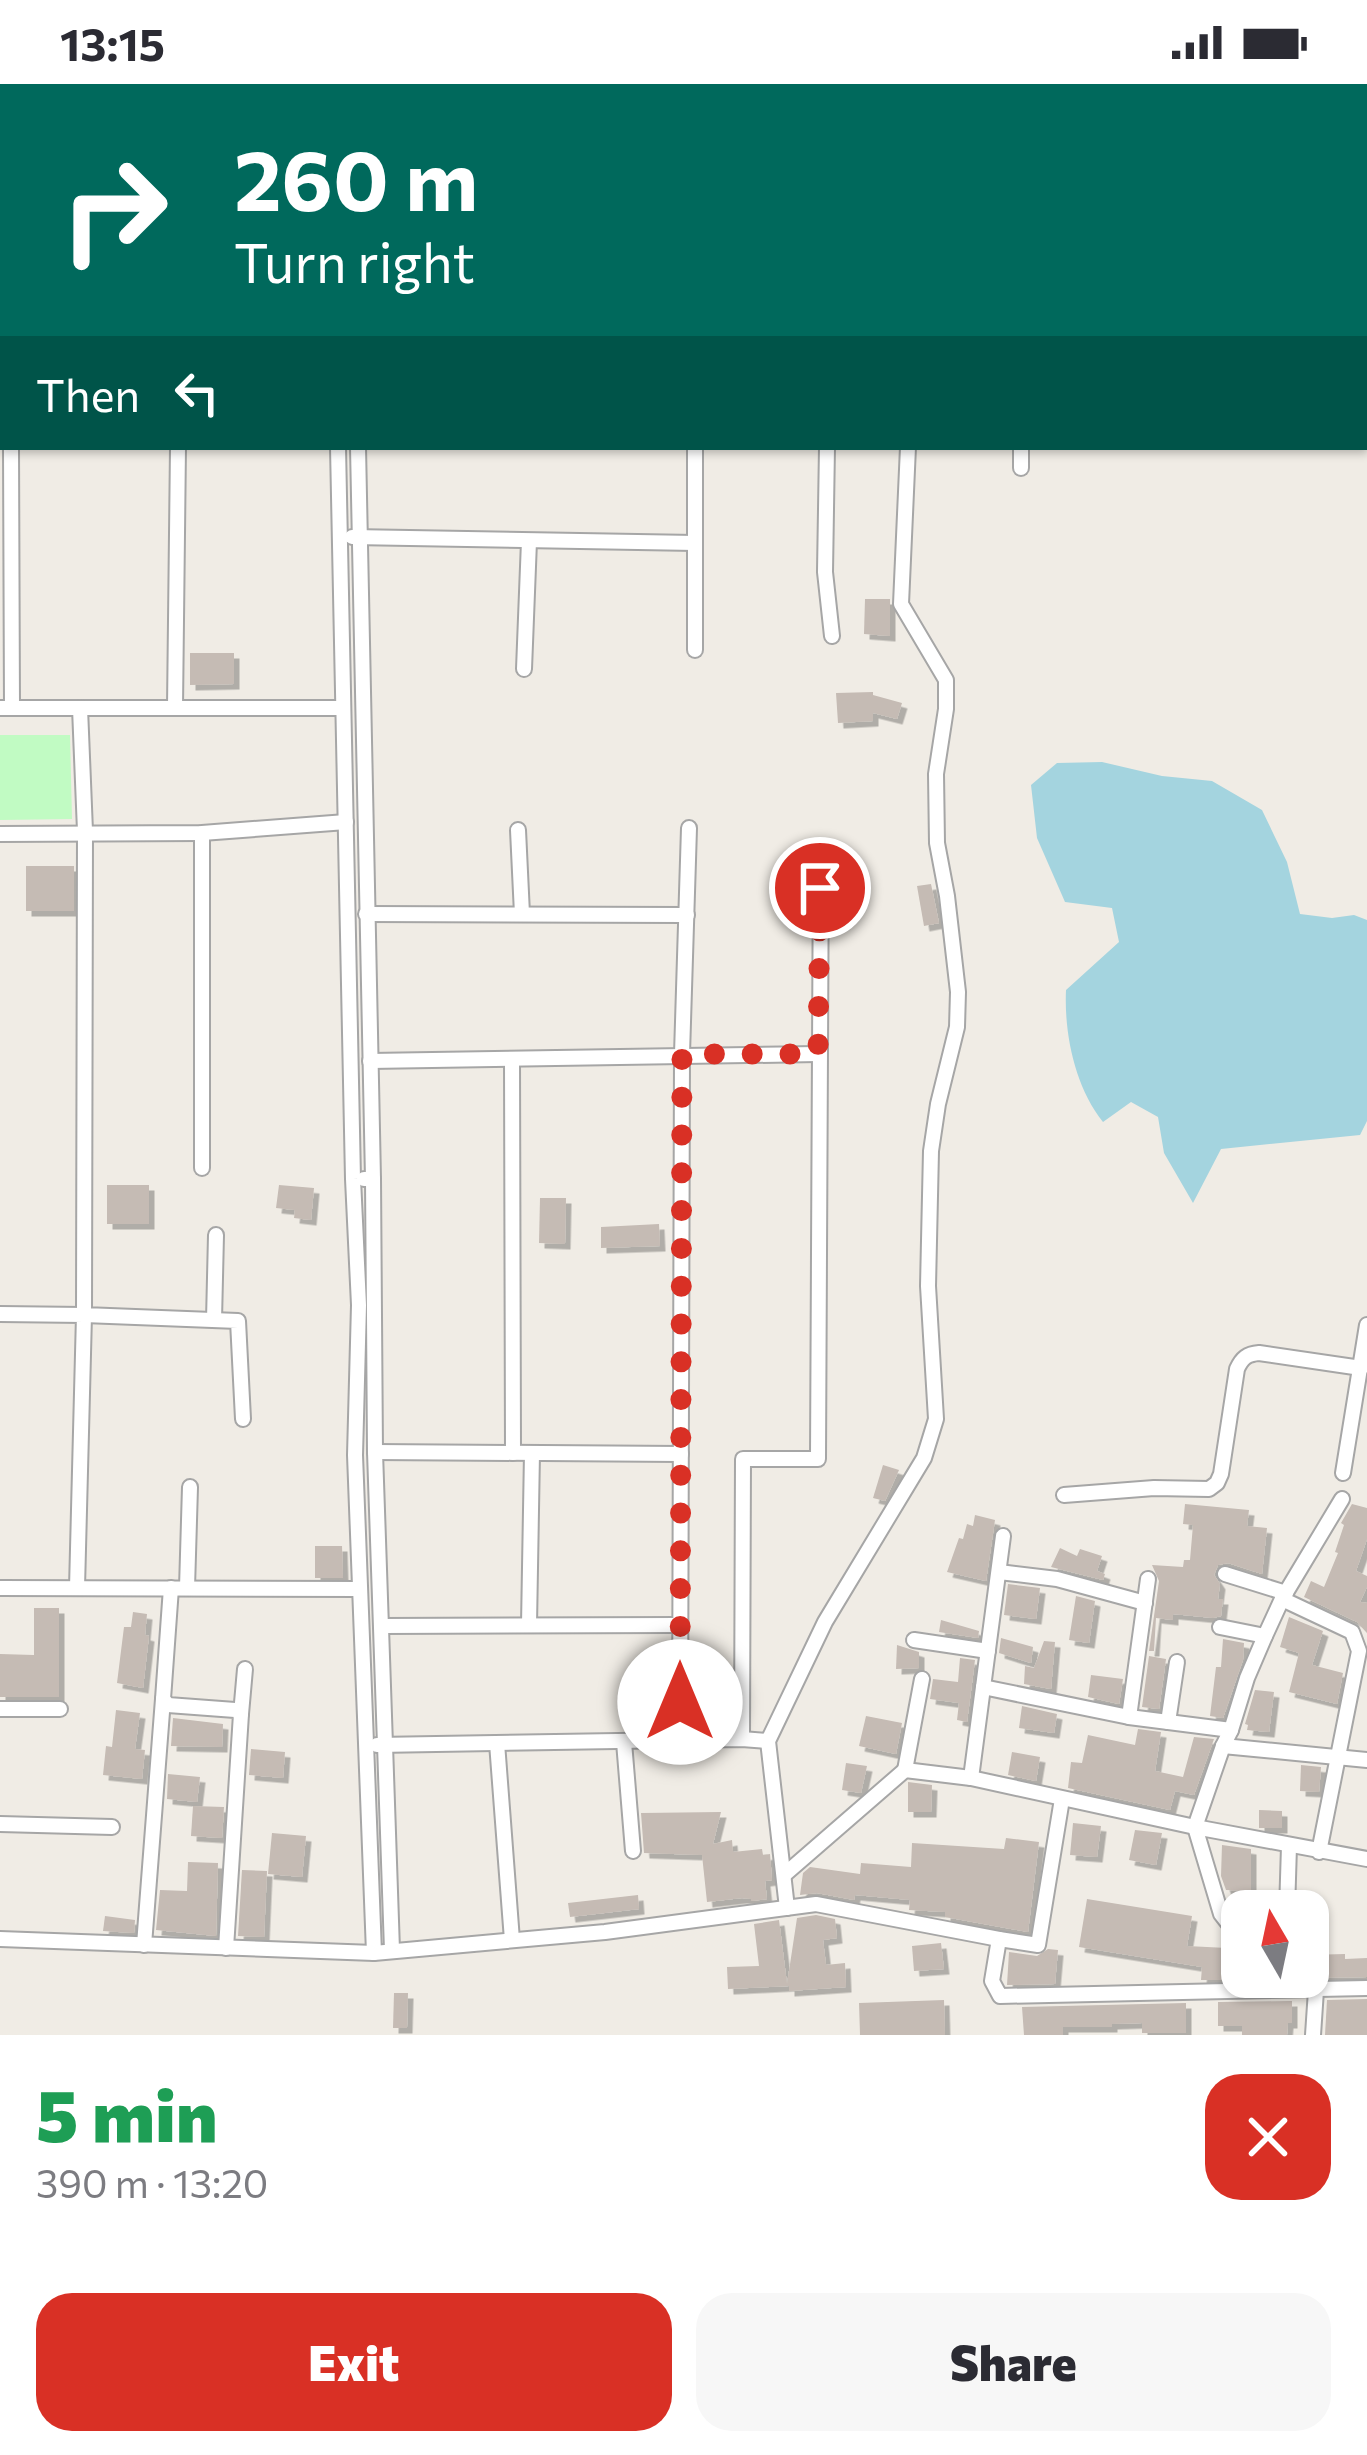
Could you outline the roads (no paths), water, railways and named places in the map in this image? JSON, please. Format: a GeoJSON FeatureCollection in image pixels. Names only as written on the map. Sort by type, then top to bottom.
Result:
{"type":"FeatureCollection","features":[{"type":"Feature","properties":{"kind":"street"},"geometry":{"type":"LineString","coordinates":[[10,450],[6,708],[343,708]]}},
{"type":"Feature","properties":{"kind":"street"},"geometry":{"type":"LineString","coordinates":[[175,707],[178,450]]}},
{"type":"Feature","properties":{"kind":"street"},"geometry":{"type":"LineString","coordinates":[[338,450],[352,1179],[375,1452],[392,1950]]}},
{"type":"Feature","properties":{"kind":"street"},"geometry":{"type":"LineString","coordinates":[[358,450],[373,1179],[355,1455],[374,1953]]}},
{"type":"Feature","properties":{"kind":"street"},"geometry":{"type":"LineString","coordinates":[[695,450],[695,650]]}},
{"type":"Feature","properties":{"kind":"street"},"geometry":{"type":"LineString","coordinates":[[827,450],[825,572],[832,636]]}},
{"type":"Feature","properties":{"kind":"street"},"geometry":{"type":"LineString","coordinates":[[787,1908],[768,1741],[825,1622],[923,1458],[936,1420],[928,1286],[931,1151],[956,1027],[958,992],[937,843],[936,774],[946,680],[901,604],[908,450]]}},
{"type":"Feature","properties":{"kind":"street"},"geometry":{"type":"LineString","coordinates":[[1021,450],[1021,468]]}},
{"type":"Feature","properties":{"kind":"street"},"geometry":{"type":"LineString","coordinates":[[340,537],[695,543]]}},
{"type":"Feature","properties":{"kind":"street"},"geometry":{"type":"LineString","coordinates":[[524,669],[529,541]]}},
{"type":"Feature","properties":{"kind":"street"},"geometry":{"type":"LineString","coordinates":[[77,1588],[84,1315],[85,831],[80,708]]}},
{"type":"Feature","properties":{"kind":"street"},"geometry":{"type":"LineString","coordinates":[[0,834],[202,832],[346,822]]}},
{"type":"Feature","properties":{"kind":"street"},"geometry":{"type":"LineString","coordinates":[[680,1741],[682,1054],[688,828]]}},
{"type":"Feature","properties":{"kind":"street"},"geometry":{"type":"LineString","coordinates":[[518,830],[522,914]]}},
{"type":"Feature","properties":{"kind":"street"},"geometry":{"type":"LineString","coordinates":[[202,832],[202,1168]]}},
{"type":"Feature","properties":{"kind":"street"},"geometry":{"type":"LineString","coordinates":[[742,1739],[743,1459],[818,1459],[821,847]]}},
{"type":"Feature","properties":{"kind":"street"},"geometry":{"type":"LineString","coordinates":[[366,914],[687,915]]}},
{"type":"Feature","properties":{"kind":"street"},"geometry":{"type":"LineString","coordinates":[[370,1061],[818,1054]]}},
{"type":"Feature","properties":{"kind":"street"},"geometry":{"type":"LineString","coordinates":[[512,1060],[513,1453]]}},
{"type":"Feature","properties":{"kind":"street"},"geometry":{"type":"LineString","coordinates":[[352,1179],[373,1179]]}},
{"type":"Feature","properties":{"kind":"street"},"geometry":{"type":"LineString","coordinates":[[214,1320],[216,1235]]}},
{"type":"Feature","properties":{"kind":"street"},"geometry":{"type":"LineString","coordinates":[[0,1314],[238,1321],[243,1420]]}},
{"type":"Feature","properties":{"kind":"street"},"geometry":{"type":"LineString","coordinates":[[1343,1473],[1367,1325]]}},
{"type":"Feature","properties":{"kind":"street"},"geometry":{"type":"LineString","coordinates":[[1064,1495],[1209,1489],[1221,1474],[1237,1369],[1249,1354],[1360,1368]]}},
{"type":"Feature","properties":{"kind":"street"},"geometry":{"type":"LineString","coordinates":[[375,1452],[681,1454]]}},
{"type":"Feature","properties":{"kind":"street"},"geometry":{"type":"LineString","coordinates":[[529,1625],[532,1453]]}},
{"type":"Feature","properties":{"kind":"street"},"geometry":{"type":"LineString","coordinates":[[144,1945],[163,1699],[190,1487]]}},
{"type":"Feature","properties":{"kind":"street"},"geometry":{"type":"LineString","coordinates":[[1221,1914],[1195,1827],[1265,1636],[1342,1499]]}},
{"type":"Feature","properties":{"kind":"street"},"geometry":{"type":"LineString","coordinates":[[971,1778],[1004,1536]]}},
{"type":"Feature","properties":{"kind":"street"},"geometry":{"type":"LineString","coordinates":[[998,1572],[1057,1579],[1145,1603]]}},
{"type":"Feature","properties":{"kind":"street"},"geometry":{"type":"LineString","coordinates":[[1226,1574],[1284,1596],[1352,1632],[1359,1652],[1319,1852]]}},
{"type":"Feature","properties":{"kind":"street"},"geometry":{"type":"LineString","coordinates":[[1130,1717],[1148,1579]]}},
{"type":"Feature","properties":{"kind":"street"},"geometry":{"type":"LineString","coordinates":[[0,1588],[360,1589]]}},
{"type":"Feature","properties":{"kind":"street"},"geometry":{"type":"LineString","coordinates":[[382,1626],[680,1625]]}},
{"type":"Feature","properties":{"kind":"street"},"geometry":{"type":"LineString","coordinates":[[1220,1628],[1265,1636]]}},
{"type":"Feature","properties":{"kind":"street"},"geometry":{"type":"LineString","coordinates":[[914,1640],[988,1651]]}},
{"type":"Feature","properties":{"kind":"street"},"geometry":{"type":"LineString","coordinates":[[1168,1722],[1177,1663]]}},
{"type":"Feature","properties":{"kind":"street"},"geometry":{"type":"LineString","coordinates":[[226,1948],[245,1669]]}},
{"type":"Feature","properties":{"kind":"street"},"geometry":{"type":"LineString","coordinates":[[784,1875],[905,1770],[922,1679]]}},
{"type":"Feature","properties":{"kind":"street"},"geometry":{"type":"LineString","coordinates":[[983,1687],[1130,1717],[1232,1730]]}},
{"type":"Feature","properties":{"kind":"street"},"geometry":{"type":"LineString","coordinates":[[163,1699],[168,1705],[241,1714]]}},
{"type":"Feature","properties":{"kind":"street"},"geometry":{"type":"LineString","coordinates":[[0,1709],[59,1709]]}},
{"type":"Feature","properties":{"kind":"street"},"geometry":{"type":"LineString","coordinates":[[366,1745],[768,1741]]}},
{"type":"Feature","properties":{"kind":"street"},"geometry":{"type":"LineString","coordinates":[[623,1742],[633,1851]]}},
{"type":"Feature","properties":{"kind":"street"},"geometry":{"type":"LineString","coordinates":[[497,1744],[512,1940]]}},
{"type":"Feature","properties":{"kind":"street"},"geometry":{"type":"LineString","coordinates":[[1223,1746],[1367,1760]]}},
{"type":"Feature","properties":{"kind":"street"},"geometry":{"type":"LineString","coordinates":[[905,1770],[971,1778],[1367,1859]]}},
{"type":"Feature","properties":{"kind":"street"},"geometry":{"type":"LineString","coordinates":[[0,1939],[374,1953],[605,1933],[816,1904],[1038,1945],[1062,1799]]}},
{"type":"Feature","properties":{"kind":"street"},"geometry":{"type":"LineString","coordinates":[[0,1824],[112,1827]]}},
{"type":"Feature","properties":{"kind":"street"},"geometry":{"type":"LineString","coordinates":[[1288,1890],[1289,1846]]}},
{"type":"Feature","properties":{"kind":"street"},"geometry":{"type":"LineString","coordinates":[[999,1939],[992,1981],[1000,1996],[1221,1985]]}},
{"type":"Feature","properties":{"kind":"street"},"geometry":{"type":"LineString","coordinates":[[1329,1989],[1367,1988]]}},
{"type":"Feature","properties":{"kind":"street"},"geometry":{"type":"LineString","coordinates":[[1312,2035],[1315,1998]]}},
{"type":"Feature","properties":{"kind":"water"},"geometry":{"type":"Polygon","coordinates":[[[1102,762],[1212,781],[1262,810],[1287,862],[1300,914],[1354,915],[1367,920],[1367,1121],[1360,1135],[1221,1149],[1193,1203],[1164,1153],[1158,1117],[1131,1102],[1103,1122],[1093,1108],[1073,1059],[1066,990],[1119,942],[1112,908],[1065,902],[1037,838],[1031,785],[1057,763],[1102,762]]]}}]}
